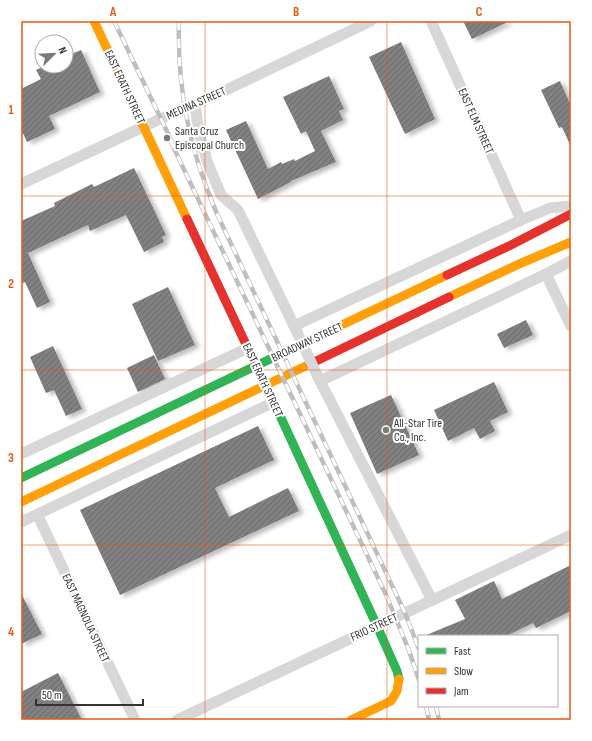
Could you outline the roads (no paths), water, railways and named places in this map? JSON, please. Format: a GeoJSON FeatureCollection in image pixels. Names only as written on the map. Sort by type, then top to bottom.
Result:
{"type":"FeatureCollection","features":[{"type":"Feature","properties":{"kind":"main road","name":"EAST ERATH STREET"},"geometry":{"type":"LineString","coordinates":[[94,21],[272,398],[397,671],[399,681],[397,691],[391,701],[351,720]]}},
{"type":"Feature","properties":{"kind":"main road","name":"BROADWAY STREET"},"geometry":{"type":"LineString","coordinates":[[21,478],[504,248],[571,214]]}},
{"type":"Feature","properties":{"kind":"main road","name":"BROADWAY STREET"},"geometry":{"type":"LineString","coordinates":[[21,502],[512,267],[571,242]]}},
{"type":"Feature","properties":{"kind":"street","name":"MEDINA STREET"},"geometry":{"type":"LineString","coordinates":[[21,184],[144,126],[195,105],[371,21]]}},
{"type":"Feature","properties":{"kind":"street","name":"EAST ELM STREET"},"geometry":{"type":"LineString","coordinates":[[431,21],[521,220]]}},
{"type":"Feature","properties":{"kind":"street"},"geometry":{"type":"LineString","coordinates":[[195,105],[198,132],[221,195],[238,210],[296,329],[318,378],[432,600]]}},
{"type":"Feature","properties":{"kind":"street","name":"BROADWAY STREET"},"geometry":{"type":"LineString","coordinates":[[296,329],[521,220],[550,208],[571,206]]}},
{"type":"Feature","properties":{"kind":"street"},"geometry":{"type":"LineString","coordinates":[[318,378],[546,274],[571,261]]}},
{"type":"Feature","properties":{"kind":"street"},"geometry":{"type":"LineString","coordinates":[[546,274],[571,326]]}},
{"type":"Feature","properties":{"kind":"street"},"geometry":{"type":"LineString","coordinates":[[21,454],[250,351]]}},
{"type":"Feature","properties":{"kind":"street"},"geometry":{"type":"LineString","coordinates":[[21,522],[38,516],[272,398]]}},
{"type":"Feature","properties":{"kind":"street","name":"EAST MAGNOLIA STREET"},"geometry":{"type":"LineString","coordinates":[[38,516],[135,720]]}},
{"type":"Feature","properties":{"kind":"street","name":"FRIO STREET"},"geometry":{"type":"LineString","coordinates":[[177,720],[571,535]]}},
{"type":"Feature","properties":{"kind":"railway"},"geometry":{"type":"LineString","coordinates":[[114,21],[173,144]]}},
{"type":"Feature","properties":{"kind":"railway"},"geometry":{"type":"LineString","coordinates":[[179,21],[180,72],[183,96],[187,120],[199,167],[217,214],[405,613],[418,646]]}},
{"type":"Feature","properties":{"kind":"railway"},"geometry":{"type":"LineString","coordinates":[[170,140],[387,597],[418,677]]}},
{"type":"Feature","properties":{"kind":"railway"},"geometry":{"type":"LineString","coordinates":[[426,707],[429,720]]}},
{"type":"Feature","properties":{"kind":"railway"},"geometry":{"type":"LineString","coordinates":[[436,707],[439,720]]}},
{"type":"Feature","properties":{"kind":"place","name":"Santa Cruz Episcopal Church"},"geometry":{"type":"Point","coordinates":[167,138]}},
{"type":"Feature","properties":{"kind":"place","name":"All-Star Tire Co., Inc."},"geometry":{"type":"Point","coordinates":[386,430]}}]}
